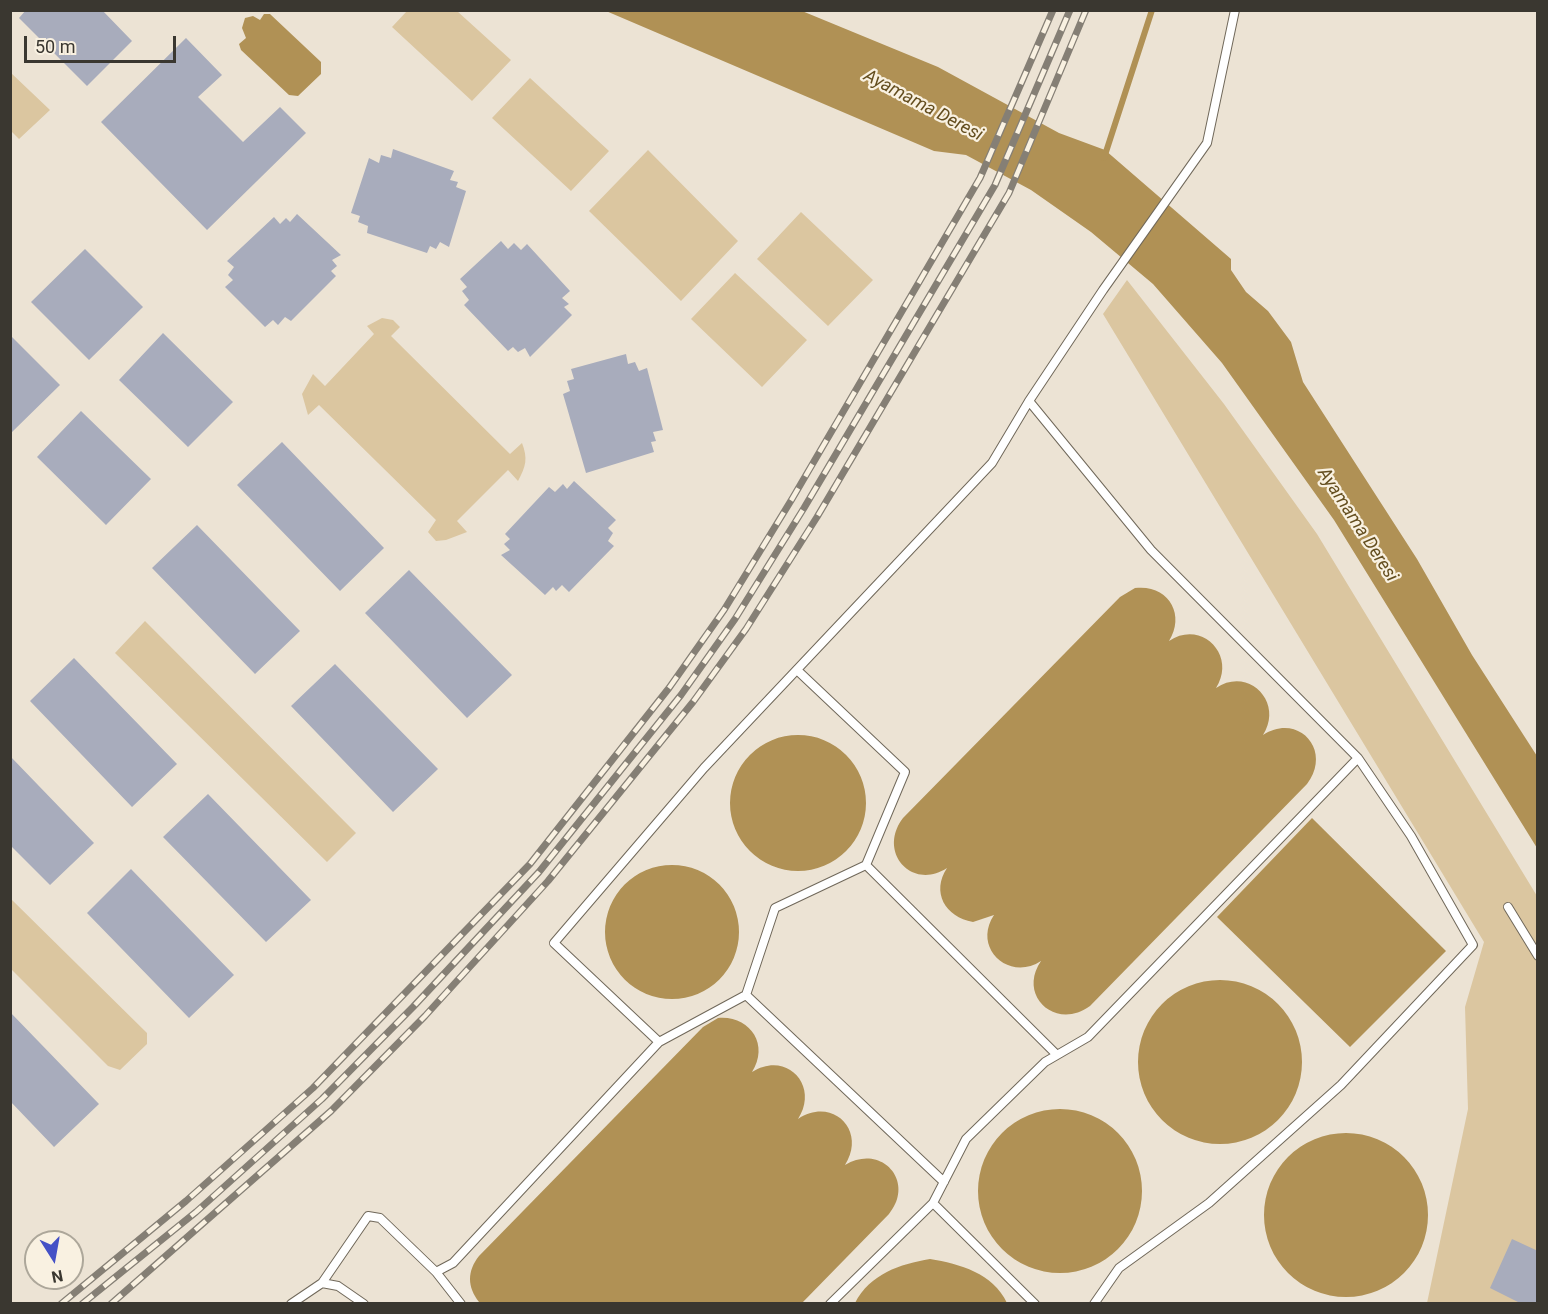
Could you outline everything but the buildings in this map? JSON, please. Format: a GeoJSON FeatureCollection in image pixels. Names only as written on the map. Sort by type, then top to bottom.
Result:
{"type":"FeatureCollection","features":[{"type":"Feature","properties":{"kind":"lane"},"geometry":{"type":"LineString","coordinates":[[659,1042],[554,943],[704,768],[992,463],[1029,401],[1103,290],[1207,143],[1235,10]]}},
{"type":"Feature","properties":{"kind":"lane"},"geometry":{"type":"LineString","coordinates":[[1029,401],[1151,550],[1358,758],[1411,836],[1473,945],[1341,1085],[1209,1203],[1119,1269],[1094,1304]]}},
{"type":"Feature","properties":{"kind":"lane"},"geometry":{"type":"LineString","coordinates":[[436,1272],[453,1263],[659,1042],[746,995],[775,908],[866,865],[905,772],[797,669]]}},
{"type":"Feature","properties":{"kind":"lane"},"geometry":{"type":"LineString","coordinates":[[830,1304],[933,1203],[966,1139],[1045,1062],[1088,1037],[1358,758]]}},
{"type":"Feature","properties":{"kind":"lane"},"geometry":{"type":"LineString","coordinates":[[866,865],[1057,1055]]}},
{"type":"Feature","properties":{"kind":"lane"},"geometry":{"type":"LineString","coordinates":[[1508,907],[1538,956]]}},
{"type":"Feature","properties":{"kind":"lane"},"geometry":{"type":"LineString","coordinates":[[746,995],[944,1182]]}},
{"type":"Feature","properties":{"kind":"lane"},"geometry":{"type":"LineString","coordinates":[[933,1203],[1035,1304]]}},
{"type":"Feature","properties":{"kind":"lane"},"geometry":{"type":"LineString","coordinates":[[291,1304],[322,1283],[368,1216],[380,1218],[392,1227],[436,1272],[461,1304]]}},
{"type":"Feature","properties":{"kind":"lane"},"geometry":{"type":"LineString","coordinates":[[322,1283],[338,1287],[364,1304]]}},
{"type":"Feature","properties":{"kind":"shaded area"},"geometry":{"type":"Polygon","coordinates":[[[407,11],[457,11],[511,60],[472,101],[392,27],[407,11]]]}},
{"type":"Feature","properties":{"kind":"shaded area"},"geometry":{"type":"Polygon","coordinates":[[[10,72],[50,110],[19,139],[11,131],[10,72]]]}},
{"type":"Feature","properties":{"kind":"shaded area"},"geometry":{"type":"Polygon","coordinates":[[[530,78],[609,151],[571,191],[492,118],[530,78]]]}},
{"type":"Feature","properties":{"kind":"shaded area"},"geometry":{"type":"Polygon","coordinates":[[[648,150],[738,241],[681,301],[589,211],[648,150]]]}},
{"type":"Feature","properties":{"kind":"shaded area"},"geometry":{"type":"Polygon","coordinates":[[[801,212],[873,280],[828,326],[757,259],[801,212]]]}},
{"type":"Feature","properties":{"kind":"shaded area"},"geometry":{"type":"Polygon","coordinates":[[[735,273],[807,340],[762,387],[691,319],[735,273]]]}},
{"type":"Feature","properties":{"kind":"shaded area"},"geometry":{"type":"Polygon","coordinates":[[[1127,280],[1224,404],[1317,534],[1537,896],[1537,1303],[1427,1303],[1468,1109],[1465,1007],[1484,942],[1103,314],[1127,280]]]}},
{"type":"Feature","properties":{"kind":"shaded area"},"geometry":{"type":"Polygon","coordinates":[[[382,318],[393,320],[400,327],[391,336],[510,454],[522,443],[524,449],[525,462],[518,481],[508,470],[457,521],[467,532],[446,540],[436,541],[428,532],[436,520],[319,405],[308,415],[302,394],[313,374],[325,386],[374,334],[367,326],[382,318]]]}},
{"type":"Feature","properties":{"kind":"shaded area"},"geometry":{"type":"Polygon","coordinates":[[[145,621],[356,833],[327,862],[115,653],[145,621]]]}},
{"type":"Feature","properties":{"kind":"shaded area"},"geometry":{"type":"Polygon","coordinates":[[[11,899],[147,1033],[147,1044],[120,1070],[108,1066],[11,969],[11,899]]]}},
{"type":"Feature","properties":{"kind":"water","name":"Ayamama Deresi"},"geometry":{"type":"Polygon","coordinates":[[[606,11],[802,11],[938,67],[1059,133],[1105,150],[1231,259],[1231,270],[1246,292],[1268,311],[1291,342],[1303,382],[1417,559],[1472,655],[1537,756],[1537,848],[1334,520],[1222,363],[1153,284],[1091,232],[1031,190],[966,155],[934,151],[606,11]]]}},
{"type":"Feature","properties":{"kind":"water"},"geometry":{"type":"Polygon","coordinates":[[[264,14],[270,14],[321,62],[321,74],[298,96],[289,95],[241,50],[239,44],[246,38],[242,28],[245,18],[253,16],[260,20],[264,14]]]}},
{"type":"Feature","properties":{"kind":"water"},"geometry":{"type":"Polygon","coordinates":[[[1135,588],[1157,591],[1171,603],[1176,621],[1169,641],[1181,635],[1193,635],[1213,644],[1222,664],[1221,676],[1216,688],[1228,682],[1240,682],[1260,691],[1269,711],[1268,723],[1263,735],[1276,729],[1288,728],[1299,731],[1308,738],[1314,747],[1316,759],[1314,771],[1307,784],[1090,1006],[1077,1013],[1053,1012],[1037,997],[1034,986],[1035,974],[1041,961],[1029,966],[1017,967],[997,958],[991,950],[988,939],[988,927],[994,915],[973,922],[955,915],[948,909],[943,902],[940,886],[947,868],[934,874],[922,875],[911,871],[896,855],[894,843],[896,831],[903,818],[1120,597],[1135,588]]]}},
{"type":"Feature","properties":{"kind":"water"},"geometry":{"type":"Polygon","coordinates":[[[798,735],[824,741],[846,755],[860,777],[866,803],[860,829],[846,851],[824,865],[798,871],[772,865],[750,851],[736,829],[730,803],[736,777],[750,755],[772,741],[798,735]]]}},
{"type":"Feature","properties":{"kind":"water"},"geometry":{"type":"Polygon","coordinates":[[[1312,818],[1446,951],[1350,1047],[1217,917],[1312,818]]]}},
{"type":"Feature","properties":{"kind":"water"},"geometry":{"type":"Polygon","coordinates":[[[672,865],[698,870],[720,884],[734,906],[739,932],[734,958],[720,980],[698,994],[672,999],[646,994],[624,980],[610,958],[605,932],[610,906],[624,884],[646,870],[672,865]]]}},
{"type":"Feature","properties":{"kind":"water"},"geometry":{"type":"Polygon","coordinates":[[[1220,980],[1251,987],[1278,1004],[1295,1031],[1302,1062],[1295,1093],[1278,1120],[1251,1137],[1220,1144],[1189,1137],[1162,1120],[1145,1093],[1138,1062],[1145,1031],[1162,1004],[1189,987],[1220,980]]]}},
{"type":"Feature","properties":{"kind":"water"},"geometry":{"type":"Polygon","coordinates":[[[718,1018],[739,1021],[753,1033],[759,1051],[752,1072],[765,1066],[777,1065],[796,1074],[805,1094],[804,1106],[798,1119],[811,1113],[823,1112],[834,1114],[843,1121],[849,1129],[852,1140],[851,1152],[845,1165],[858,1159],[871,1159],[882,1162],[891,1169],[899,1189],[896,1202],[889,1214],[802,1303],[479,1302],[472,1291],[470,1279],[472,1267],[479,1256],[703,1027],[718,1018]]]}},
{"type":"Feature","properties":{"kind":"water"},"geometry":{"type":"Polygon","coordinates":[[[1060,1109],[1091,1116],[1118,1133],[1135,1160],[1142,1191],[1135,1222],[1118,1249],[1091,1266],[1060,1273],[1029,1266],[1002,1249],[985,1222],[978,1191],[985,1160],[1002,1133],[1029,1116],[1060,1109]]]}},
{"type":"Feature","properties":{"kind":"water"},"geometry":{"type":"Polygon","coordinates":[[[1346,1133],[1377,1140],[1404,1157],[1421,1184],[1428,1215],[1421,1246],[1404,1273],[1377,1290],[1346,1297],[1315,1290],[1288,1273],[1271,1246],[1264,1215],[1271,1184],[1288,1157],[1315,1140],[1346,1133]]]}},
{"type":"Feature","properties":{"kind":"water"},"geometry":{"type":"Polygon","coordinates":[[[930,1259],[964,1267],[984,1277],[1001,1293],[1007,1303],[855,1303],[869,1285],[887,1272],[897,1267],[930,1259]]]}},
{"type":"Feature","properties":{"kind":"waterway"},"geometry":{"type":"LineString","coordinates":[[1104,158],[1152,10]]}},
{"type":"Feature","properties":{"kind":"railway"},"geometry":{"type":"LineString","coordinates":[[61,1304],[186,1201],[313,1088],[530,864],[669,688],[724,610],[792,499],[980,178],[1053,10]]}},
{"type":"Feature","properties":{"kind":"railway"},"geometry":{"type":"LineString","coordinates":[[82,1304],[196,1212],[322,1099],[413,1007],[539,872],[681,695],[735,619],[804,508],[995,185],[1070,10]]}},
{"type":"Feature","properties":{"kind":"railway"},"geometry":{"type":"LineString","coordinates":[[111,1304],[331,1111],[425,1016],[548,881],[693,702],[746,629],[817,517],[1009,193],[1086,10]]}}]}
